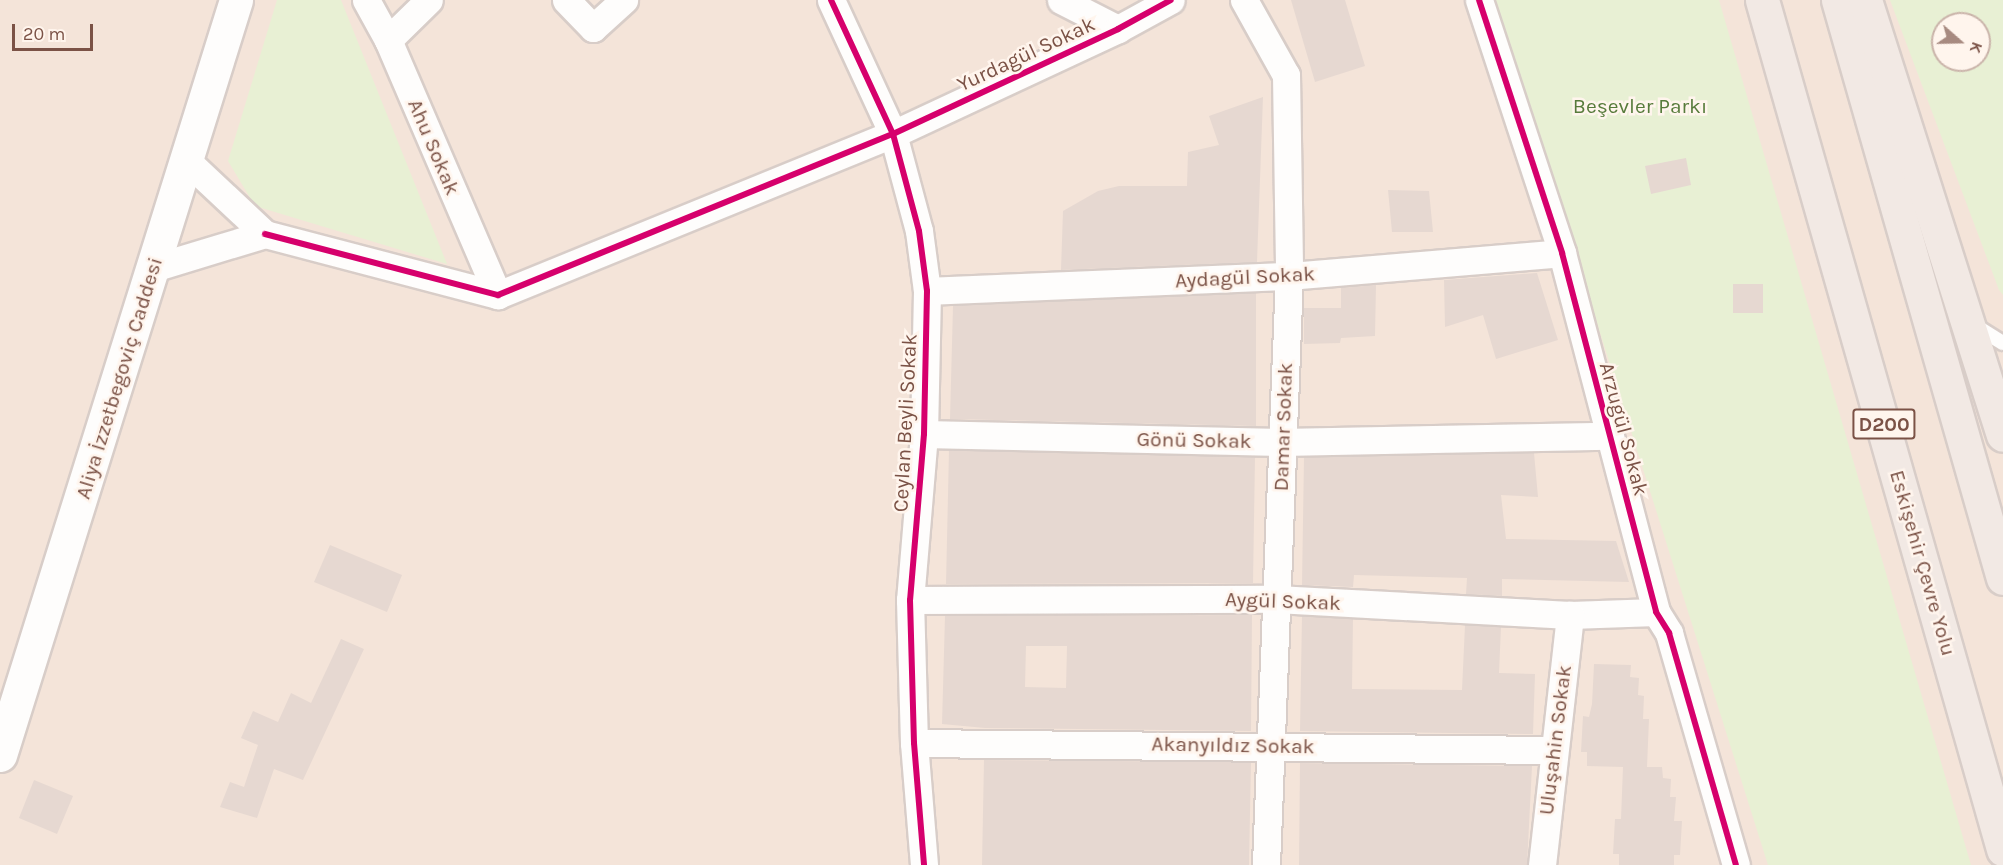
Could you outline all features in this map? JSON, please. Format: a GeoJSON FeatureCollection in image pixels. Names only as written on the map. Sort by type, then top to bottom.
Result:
{"type":"FeatureCollection","features":[{"type":"Feature","properties":{"kind":"highway","name":"Eskişehir Çevre Yolu"},"geometry":{"type":"LineString","coordinates":[[1762,0],[2003,849]]}},
{"type":"Feature","properties":{"kind":"highway"},"geometry":{"type":"LineString","coordinates":[[1838,0],[2003,578]]}},
{"type":"Feature","properties":{"kind":"highway"},"geometry":{"type":"LineString","coordinates":[[1865,0],[2003,435]]}},
{"type":"Feature","properties":{"kind":"street","name":"Aliya İzzetbegoviç Caddesi"},"geometry":{"type":"LineString","coordinates":[[0,755],[236,0]]}},
{"type":"Feature","properties":{"kind":"street","name":"Ahu Sokak"},"geometry":{"type":"LineString","coordinates":[[366,0],[388,40],[498,296]]}},
{"type":"Feature","properties":{"kind":"street"},"geometry":{"type":"LineString","coordinates":[[388,40],[429,0]]}},
{"type":"Feature","properties":{"kind":"street"},"geometry":{"type":"LineString","coordinates":[[566,0],[592,28],[624,0]]}},
{"type":"Feature","properties":{"kind":"street","name":"Ceylan Beyli Sokak"},"geometry":{"type":"LineString","coordinates":[[831,0],[893,134],[919,231],[927,291],[924,434],[910,600],[914,743],[924,865]]}},
{"type":"Feature","properties":{"kind":"street"},"geometry":{"type":"LineString","coordinates":[[1061,0],[1118,29]]}},
{"type":"Feature","properties":{"kind":"street","name":"Yurdagül Sokak"},"geometry":{"type":"LineString","coordinates":[[498,296],[893,134],[1118,29],[1171,0]]}},
{"type":"Feature","properties":{"kind":"street","name":"Damar Sokak"},"geometry":{"type":"LineString","coordinates":[[1244,0],[1286,75],[1289,276],[1266,865]]}},
{"type":"Feature","properties":{"kind":"street","name":"Arzugül Sokak"},"geometry":{"type":"LineString","coordinates":[[1479,0],[1562,253],[1608,436],[1656,612],[1669,633],[1736,865]]}},
{"type":"Feature","properties":{"kind":"street"},"geometry":{"type":"LineString","coordinates":[[186,160],[265,234],[498,296]]}},
{"type":"Feature","properties":{"kind":"street"},"geometry":{"type":"LineString","coordinates":[[153,268],[265,234]]}},
{"type":"Feature","properties":{"kind":"street","name":"Aydagül Sokak"},"geometry":{"type":"LineString","coordinates":[[927,291],[1289,276],[1562,253]]}},
{"type":"Feature","properties":{"kind":"street","name":"Gönü Sokak"},"geometry":{"type":"LineString","coordinates":[[924,434],[1281,442],[1608,436]]}},
{"type":"Feature","properties":{"kind":"street","name":"Aygül Sokak"},"geometry":{"type":"LineString","coordinates":[[910,600],[1276,599],[1570,615],[1656,612]]}},
{"type":"Feature","properties":{"kind":"street","name":"Uluşahin Sokak"},"geometry":{"type":"LineString","coordinates":[[1542,865],[1552,750],[1570,615]]}},
{"type":"Feature","properties":{"kind":"street","name":"Akanyıldız Sokak"},"geometry":{"type":"LineString","coordinates":[[914,743],[1272,745],[1552,750]]}},
{"type":"Feature","properties":{"kind":"lane"},"geometry":{"type":"LineString","coordinates":[[1968,322],[2003,343]]}},
{"type":"Feature","properties":{"kind":"shaded area"},"geometry":{"type":"Polygon","coordinates":[[[0,0],[2003,0],[2003,865],[0,865],[0,0]]]}},
{"type":"Feature","properties":{"kind":"green space"},"geometry":{"type":"Polygon","coordinates":[[[277,0],[341,0],[447,264],[255,206],[228,161],[277,0]]]}},
{"type":"Feature","properties":{"kind":"green space","name":"Beşevler Parkı"},"geometry":{"type":"Polygon","coordinates":[[[1495,0],[1719,0],[1971,865],[1768,865],[1495,0]]]}},
{"type":"Feature","properties":{"kind":"green space"},"geometry":{"type":"Polygon","coordinates":[[[1890,0],[2003,0],[2003,295],[1999,290],[1890,0]]]}},
{"type":"Feature","properties":{"kind":"building"},"geometry":{"type":"Polygon","coordinates":[[[1291,0],[1345,0],[1365,66],[1315,82],[1291,0]]]}},
{"type":"Feature","properties":{"kind":"building"},"geometry":{"type":"Polygon","coordinates":[[[1263,97],[1257,262],[1061,270],[1063,211],[1098,191],[1119,186],[1187,186],[1188,152],[1219,145],[1209,116],[1263,97]]]}},
{"type":"Feature","properties":{"kind":"building"},"geometry":{"type":"Polygon","coordinates":[[[1686,158],[1691,185],[1651,194],[1645,166],[1686,158]]]}},
{"type":"Feature","properties":{"kind":"building"},"geometry":{"type":"Polygon","coordinates":[[[1388,190],[1429,191],[1433,232],[1392,232],[1388,190]]]}},
{"type":"Feature","properties":{"kind":"building"},"geometry":{"type":"Polygon","coordinates":[[[1537,273],[1558,340],[1496,359],[1483,315],[1445,327],[1444,280],[1537,273]]]}},
{"type":"Feature","properties":{"kind":"building"},"geometry":{"type":"Polygon","coordinates":[[[1733,284],[1763,284],[1763,313],[1733,313],[1733,284]]]}},
{"type":"Feature","properties":{"kind":"building"},"geometry":{"type":"Polygon","coordinates":[[[1376,285],[1375,336],[1341,338],[1340,343],[1304,344],[1304,308],[1341,308],[1341,288],[1376,285]]]}},
{"type":"Feature","properties":{"kind":"building"},"geometry":{"type":"Polygon","coordinates":[[[1256,293],[1256,426],[950,419],[953,306],[1256,293]]]}},
{"type":"Feature","properties":{"kind":"building"},"geometry":{"type":"Polygon","coordinates":[[[949,450],[1255,457],[1253,583],[946,584],[949,450]]]}},
{"type":"Feature","properties":{"kind":"building"},"geometry":{"type":"Polygon","coordinates":[[[1534,453],[1538,497],[1501,495],[1506,539],[1616,541],[1629,582],[1502,579],[1502,596],[1466,594],[1467,578],[1354,575],[1353,587],[1302,585],[1304,457],[1534,453]]]}},
{"type":"Feature","properties":{"kind":"building"},"geometry":{"type":"Polygon","coordinates":[[[330,545],[402,575],[387,612],[314,582],[330,545]]]}},
{"type":"Feature","properties":{"kind":"building"},"geometry":{"type":"Polygon","coordinates":[[[1252,615],[1251,731],[985,728],[942,724],[945,616],[1252,615]],[[1026,646],[1025,687],[1066,688],[1067,646],[1026,646]]]}},
{"type":"Feature","properties":{"kind":"building"},"geometry":{"type":"Polygon","coordinates":[[[1302,616],[1353,619],[1352,689],[1462,690],[1465,625],[1501,627],[1499,673],[1535,674],[1533,734],[1300,731],[1302,616]]]}},
{"type":"Feature","properties":{"kind":"building"},"geometry":{"type":"Polygon","coordinates":[[[341,639],[364,649],[303,780],[274,769],[257,818],[220,807],[230,782],[244,787],[258,745],[241,738],[253,711],[278,722],[291,693],[311,703],[341,639]]]}},
{"type":"Feature","properties":{"kind":"building"},"geometry":{"type":"Polygon","coordinates":[[[1594,664],[1631,665],[1630,677],[1639,678],[1638,695],[1644,696],[1643,719],[1649,719],[1647,767],[1662,767],[1663,778],[1671,779],[1670,797],[1676,797],[1674,821],[1682,821],[1680,855],[1674,855],[1674,865],[1619,865],[1619,854],[1613,854],[1615,819],[1621,819],[1623,767],[1587,766],[1587,752],[1581,752],[1583,716],[1589,717],[1592,704],[1594,664]]]}},
{"type":"Feature","properties":{"kind":"building"},"geometry":{"type":"Polygon","coordinates":[[[984,760],[1251,762],[1249,865],[982,865],[984,760]]]}},
{"type":"Feature","properties":{"kind":"building"},"geometry":{"type":"Polygon","coordinates":[[[1300,763],[1532,766],[1527,865],[1299,865],[1300,763]]]}},
{"type":"Feature","properties":{"kind":"building"},"geometry":{"type":"Polygon","coordinates":[[[34,780],[73,796],[57,834],[19,818],[34,780]]]}},
{"type":"Feature","properties":{"kind":"cycle path"},"geometry":{"type":"LineString","coordinates":[[831,0],[893,134],[919,231],[927,291],[924,434],[910,600],[914,743],[924,865]]}},
{"type":"Feature","properties":{"kind":"cycle path"},"geometry":{"type":"LineString","coordinates":[[265,234],[498,295],[893,134],[1118,29],[1171,0]]}},
{"type":"Feature","properties":{"kind":"cycle path"},"geometry":{"type":"LineString","coordinates":[[1479,0],[1562,253],[1656,612],[1669,633],[1736,865]]}}]}
